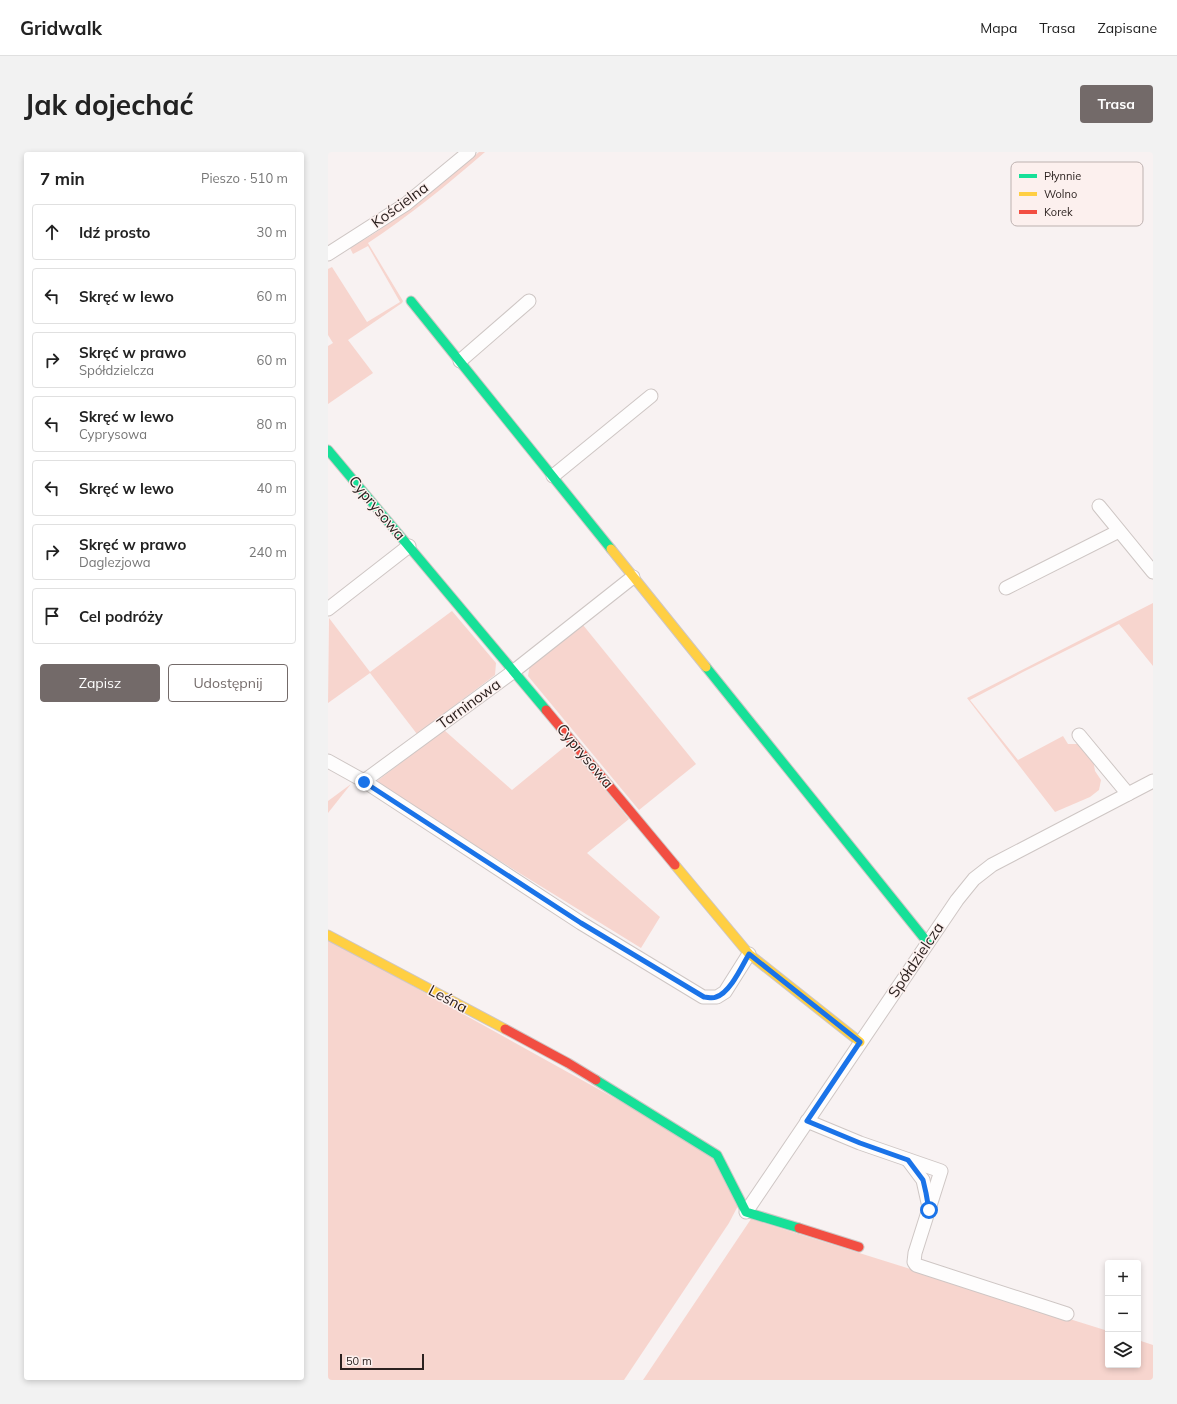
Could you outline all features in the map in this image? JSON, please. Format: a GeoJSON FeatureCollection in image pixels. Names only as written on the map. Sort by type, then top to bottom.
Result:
{"type":"FeatureCollection","features":[{"type":"Feature","properties":{"kind":"street","name":"Kościelna"},"geometry":{"type":"LineString","coordinates":[[328,254],[406,204],[469,152]]}},
{"type":"Feature","properties":{"kind":"street"},"geometry":{"type":"LineString","coordinates":[[411,301],[928,943]]}},
{"type":"Feature","properties":{"kind":"street"},"geometry":{"type":"LineString","coordinates":[[460,361],[529,301]]}},
{"type":"Feature","properties":{"kind":"street"},"geometry":{"type":"LineString","coordinates":[[552,476],[651,396]]}},
{"type":"Feature","properties":{"kind":"street","name":"Cyprysowa"},"geometry":{"type":"LineString","coordinates":[[328,450],[410,546],[749,954],[860,1042]]}},
{"type":"Feature","properties":{"kind":"street"},"geometry":{"type":"LineString","coordinates":[[1099,506],[1153,572]]}},
{"type":"Feature","properties":{"kind":"street"},"geometry":{"type":"LineString","coordinates":[[1006,588],[1119,531]]}},
{"type":"Feature","properties":{"kind":"street"},"geometry":{"type":"LineString","coordinates":[[328,609],[410,546]]}},
{"type":"Feature","properties":{"kind":"street","name":"Tarninowa"},"geometry":{"type":"LineString","coordinates":[[364,782],[514,671],[633,577]]}},
{"type":"Feature","properties":{"kind":"street"},"geometry":{"type":"LineString","coordinates":[[1079,735],[1128,794]]}},
{"type":"Feature","properties":{"kind":"street"},"geometry":{"type":"LineString","coordinates":[[328,761],[364,782],[581,923],[704,997],[717,997],[724,992],[731,984],[749,954]]}},
{"type":"Feature","properties":{"kind":"street","name":"Spółdzielcza"},"geometry":{"type":"LineString","coordinates":[[746,1212],[966,887],[980,874],[1000,860],[1153,781]]}},
{"type":"Feature","properties":{"kind":"street","name":"Leśna"},"geometry":{"type":"LineString","coordinates":[[328,935],[568,1063],[717,1155],[746,1212]]}},
{"type":"Feature","properties":{"kind":"street"},"geometry":{"type":"LineString","coordinates":[[807,1121],[860,1143],[941,1171],[915,1253],[914,1262],[916,1265],[1067,1314]]}},
{"type":"Feature","properties":{"kind":"street"},"geometry":{"type":"LineString","coordinates":[[908,1160],[923,1180],[929,1210]]}},
{"type":"Feature","properties":{"kind":"street"},"geometry":{"type":"LineString","coordinates":[[746,1212],[859,1247]]}},
{"type":"Feature","properties":{"kind":"shaded area"},"geometry":{"type":"Polygon","coordinates":[[[479,152],[485,152],[428,200],[368,243],[403,301],[348,340],[373,373],[328,404],[328,346],[333,343],[328,335],[328,269],[332,267],[367,322],[400,302],[368,246],[353,254],[350,248],[375,233],[417,203],[479,152]]]}},
{"type":"Feature","properties":{"kind":"shaded area"},"geometry":{"type":"Polygon","coordinates":[[[1153,603],[1153,666],[1119,624],[970,700],[1018,760],[1063,736],[1068,744],[1080,744],[1093,759],[1095,771],[1101,780],[1099,790],[1090,797],[1055,812],[967,698],[1153,603]]]}},
{"type":"Feature","properties":{"kind":"shaded area"},"geometry":{"type":"Polygon","coordinates":[[[452,611],[496,663],[495,675],[417,734],[370,673],[328,703],[329,618],[370,672],[452,611]]]}},
{"type":"Feature","properties":{"kind":"shaded area"},"geometry":{"type":"Polygon","coordinates":[[[583,625],[696,764],[639,810],[528,676],[530,664],[583,625]]]}},
{"type":"Feature","properties":{"kind":"shaded area"},"geometry":{"type":"Polygon","coordinates":[[[444,730],[512,790],[568,744],[629,819],[587,853],[660,917],[641,948],[377,785],[377,781],[444,730]]]}},
{"type":"Feature","properties":{"kind":"shaded area"},"geometry":{"type":"Polygon","coordinates":[[[351,784],[328,813],[328,801],[351,784]]]}},
{"type":"Feature","properties":{"kind":"shaded area"},"geometry":{"type":"Polygon","coordinates":[[[328,939],[717,1155],[741,1200],[729,1223],[624,1380],[328,1380],[328,939]]]}},
{"type":"Feature","properties":{"kind":"shaded area"},"geometry":{"type":"Polygon","coordinates":[[[751,1219],[1105,1330],[1105,1368],[1141,1368],[1141,1341],[1153,1345],[1153,1380],[643,1380],[751,1219]]]}},
{"type":"Feature","properties":{"kind":"traffic: fast"},"geometry":{"type":"LineString","coordinates":[[411,301],[611,549]]}},
{"type":"Feature","properties":{"kind":"traffic: fast"},"geometry":{"type":"LineString","coordinates":[[328,450],[546,710]]}},
{"type":"Feature","properties":{"kind":"traffic: fast"},"geometry":{"type":"LineString","coordinates":[[706,667],[928,943]]}},
{"type":"Feature","properties":{"kind":"traffic: fast"},"geometry":{"type":"LineString","coordinates":[[596,1080],[717,1155],[746,1212],[799,1228]]}},
{"type":"Feature","properties":{"kind":"traffic: slow"},"geometry":{"type":"LineString","coordinates":[[611,549],[706,667]]}},
{"type":"Feature","properties":{"kind":"traffic: slow"},"geometry":{"type":"LineString","coordinates":[[675,865],[749,954],[860,1042]]}},
{"type":"Feature","properties":{"kind":"traffic: slow"},"geometry":{"type":"LineString","coordinates":[[328,935],[505,1029]]}},
{"type":"Feature","properties":{"kind":"traffic: jam"},"geometry":{"type":"LineString","coordinates":[[546,710],[675,865]]}},
{"type":"Feature","properties":{"kind":"traffic: jam"},"geometry":{"type":"LineString","coordinates":[[505,1029],[596,1080]]}},
{"type":"Feature","properties":{"kind":"traffic: jam"},"geometry":{"type":"LineString","coordinates":[[799,1228],[859,1247]]}},
{"type":"Feature","properties":{"kind":"route"},"geometry":{"type":"LineString","coordinates":[[364,782],[581,923],[704,997],[717,997],[724,992],[731,984],[749,954],[860,1042],[807,1121],[860,1143],[908,1160],[923,1180],[929,1210]]}}]}
